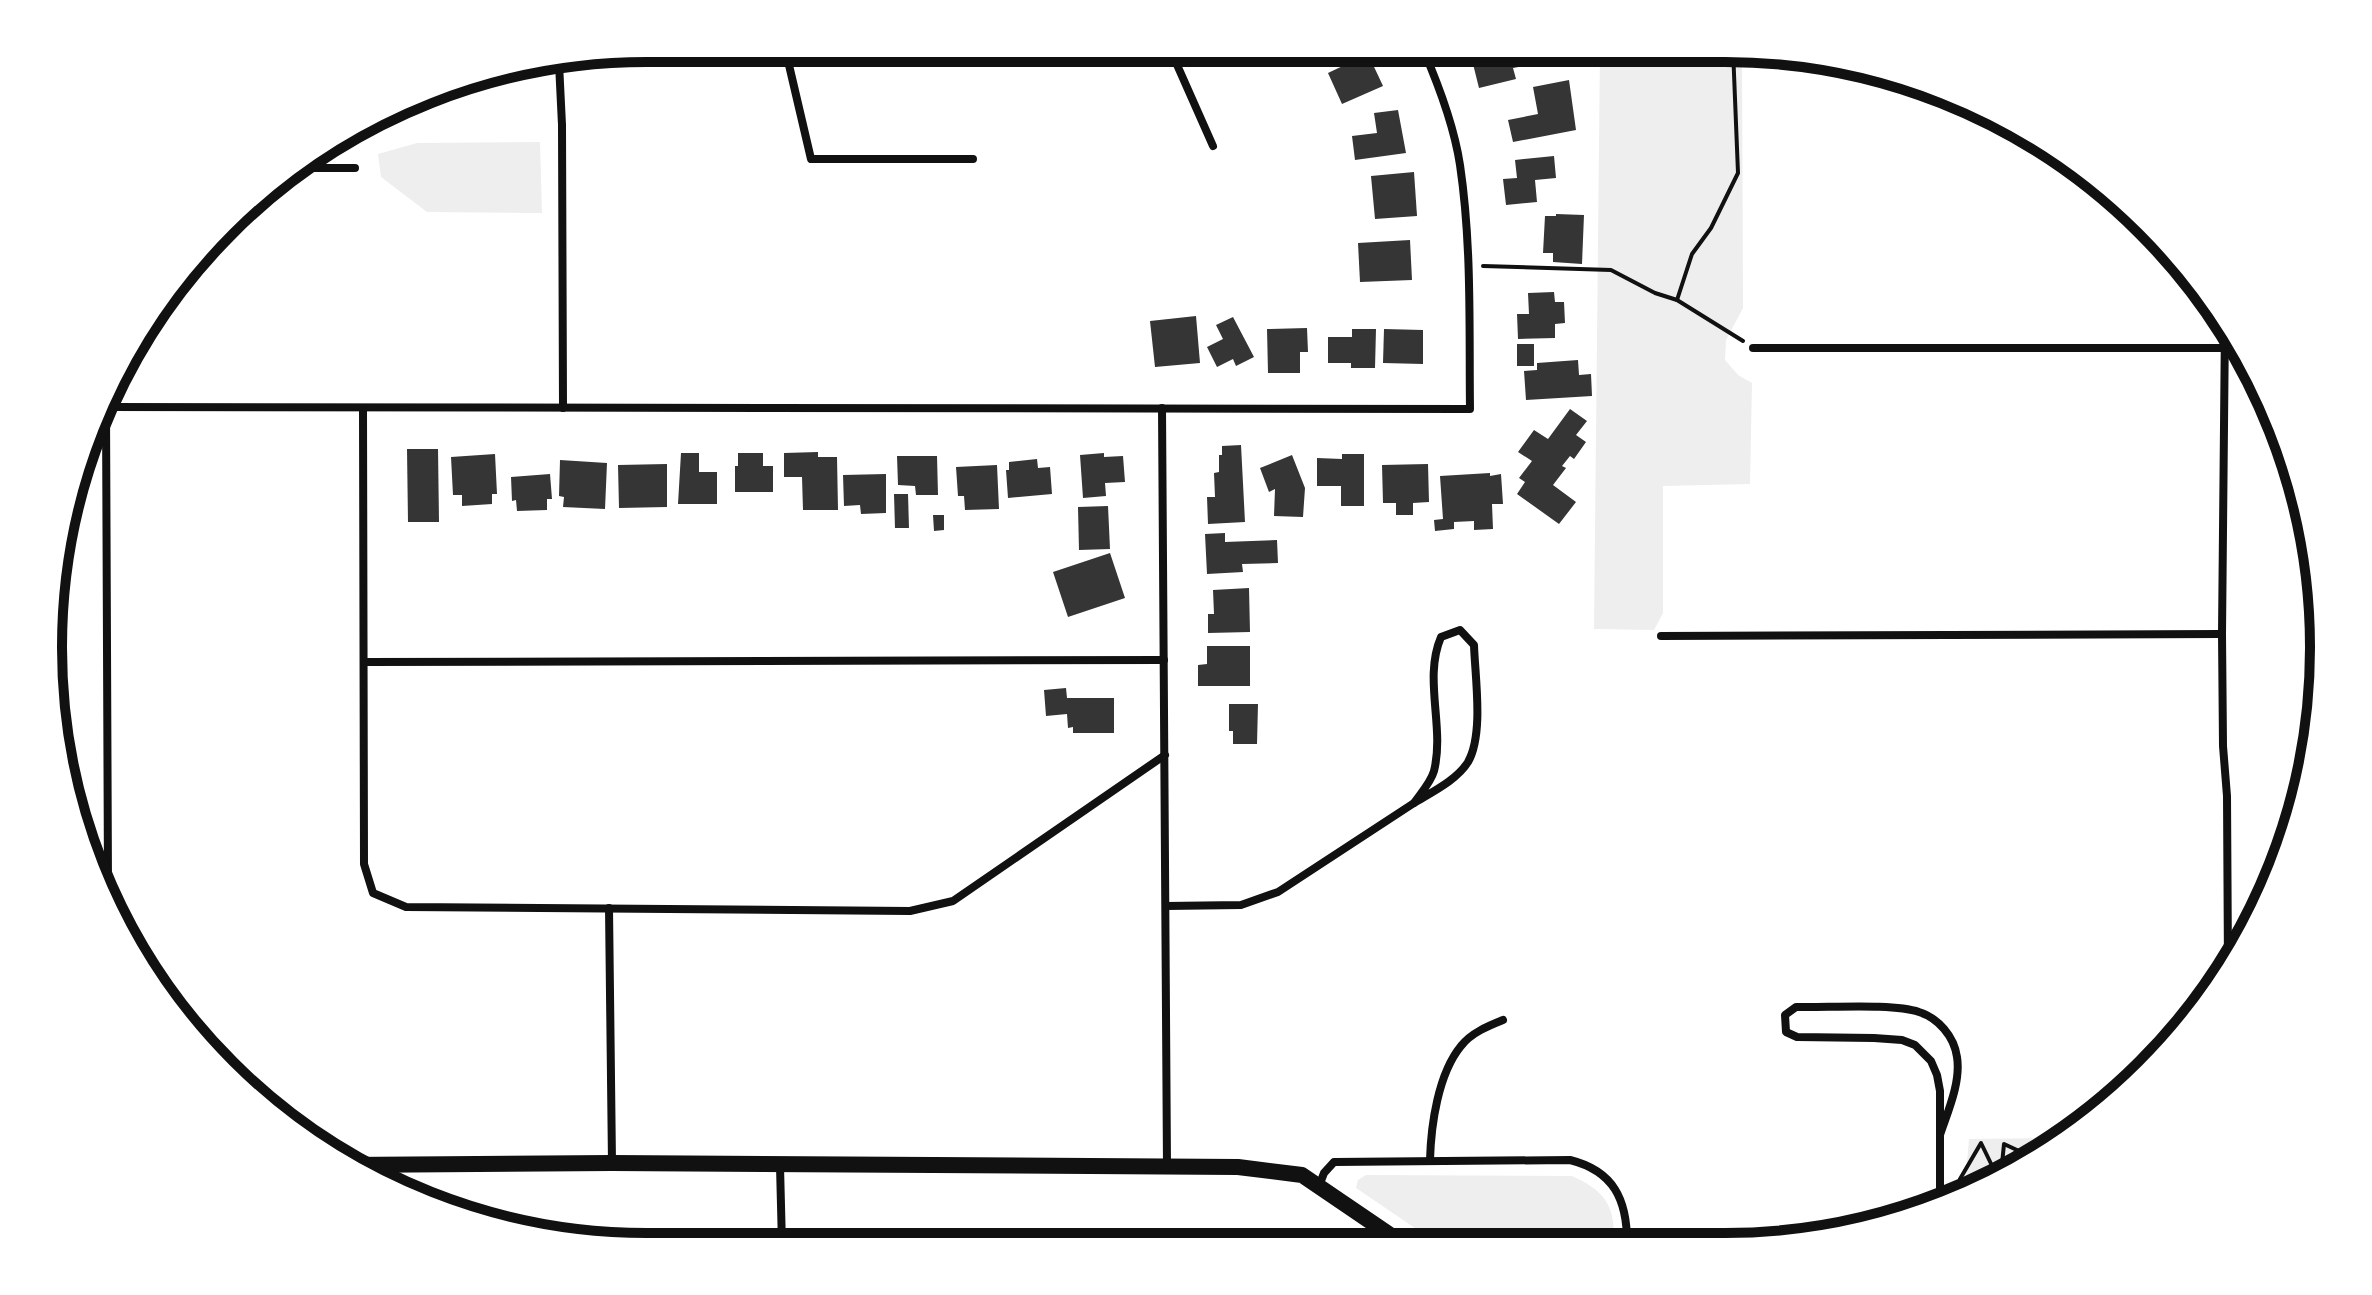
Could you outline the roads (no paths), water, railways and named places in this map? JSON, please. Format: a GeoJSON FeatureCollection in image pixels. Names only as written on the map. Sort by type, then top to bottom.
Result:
{"type":"FeatureCollection","features":[{"type":"Feature","properties":{"kind":"main road"},"geometry":{"type":"LineString","coordinates":[[373,1165],[1167,1166],[1279,1170],[1302,1175],[1387,1233]]}},
{"type":"Feature","properties":{"kind":"street"},"geometry":{"type":"LineString","coordinates":[[788,62],[811,159],[973,159]]}},
{"type":"Feature","properties":{"kind":"street"},"geometry":{"type":"LineString","coordinates":[[1176,62],[1213,146]]}},
{"type":"Feature","properties":{"kind":"street"},"geometry":{"type":"LineString","coordinates":[[114,408],[1470,409],[1469,266],[1460,163],[1442,94],[1428,62]]}},
{"type":"Feature","properties":{"kind":"street"},"geometry":{"type":"LineString","coordinates":[[559,69],[563,408]]}},
{"type":"Feature","properties":{"kind":"street"},"geometry":{"type":"LineString","coordinates":[[312,168],[355,168]]}},
{"type":"Feature","properties":{"kind":"street"},"geometry":{"type":"LineString","coordinates":[[2225,344],[2222,634],[2228,946]]}},
{"type":"Feature","properties":{"kind":"street"},"geometry":{"type":"LineString","coordinates":[[1753,348],[2225,348]]}},
{"type":"Feature","properties":{"kind":"street"},"geometry":{"type":"LineString","coordinates":[[363,408],[364,864],[373,893],[406,907],[910,911],[953,901],[1165,755]]}},
{"type":"Feature","properties":{"kind":"street"},"geometry":{"type":"LineString","coordinates":[[1162,408],[1167,1166]]}},
{"type":"Feature","properties":{"kind":"street"},"geometry":{"type":"LineString","coordinates":[[106,425],[108,874]]}},
{"type":"Feature","properties":{"kind":"street"},"geometry":{"type":"LineString","coordinates":[[1166,906],[1241,905],[1278,892],[1452,779],[1468,762],[1476,738],[1474,645],[1460,630],[1441,637],[1433,654],[1437,753],[1434,774],[1414,803]]}},
{"type":"Feature","properties":{"kind":"street"},"geometry":{"type":"LineString","coordinates":[[1661,636],[2222,634]]}},
{"type":"Feature","properties":{"kind":"street"},"geometry":{"type":"LineString","coordinates":[[364,662],[1164,660]]}},
{"type":"Feature","properties":{"kind":"street"},"geometry":{"type":"LineString","coordinates":[[609,908],[612,1163]]}},
{"type":"Feature","properties":{"kind":"street"},"geometry":{"type":"LineString","coordinates":[[1940,1135],[1956,1078],[1957,1057],[1952,1041],[1940,1024],[1915,1010],[1889,1008],[1796,1007],[1785,1015],[1786,1032],[1797,1037],[1902,1040],[1922,1051],[1931,1061],[1939,1083],[1940,1192]]}},
{"type":"Feature","properties":{"kind":"street"},"geometry":{"type":"LineString","coordinates":[[1430,1160],[1433,1118],[1449,1065],[1462,1044],[1481,1030],[1503,1020]]}},
{"type":"Feature","properties":{"kind":"street"},"geometry":{"type":"LineString","coordinates":[[1318,1187],[1324,1173],[1334,1162],[1570,1160],[1590,1165],[1607,1178],[1619,1195],[1627,1221],[1627,1233]]}},
{"type":"Feature","properties":{"kind":"street"},"geometry":{"type":"LineString","coordinates":[[780,1166],[782,1233]]}}]}
